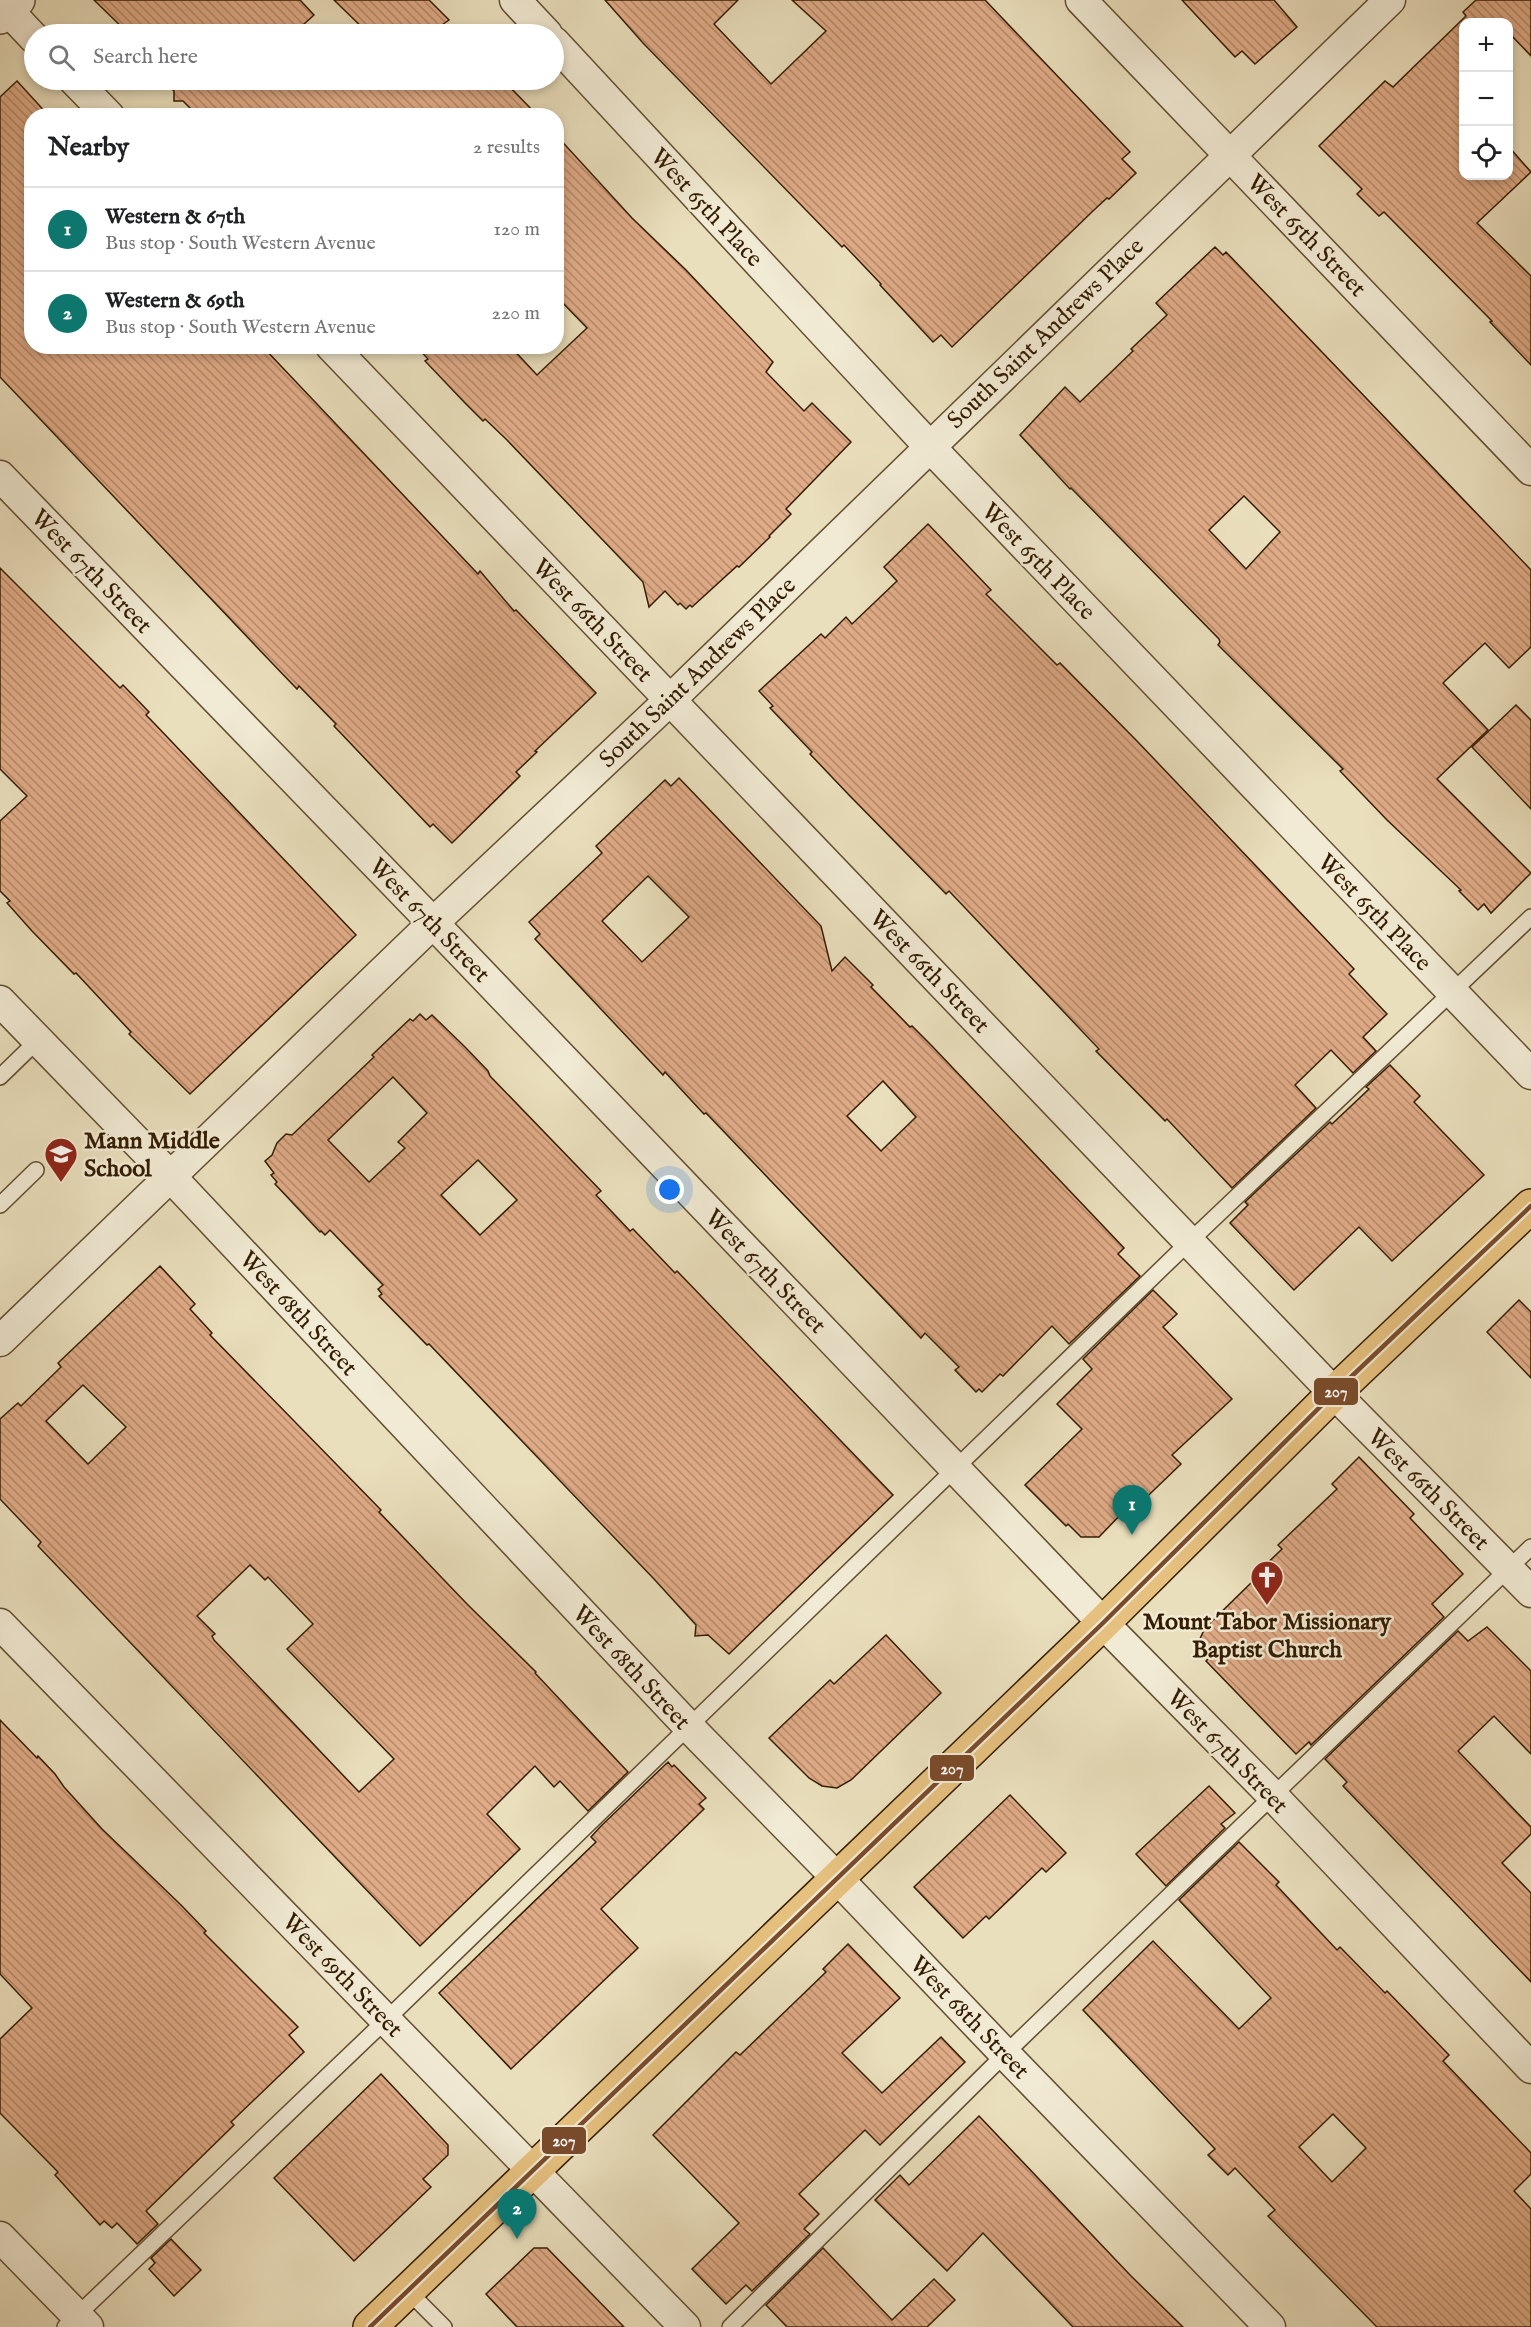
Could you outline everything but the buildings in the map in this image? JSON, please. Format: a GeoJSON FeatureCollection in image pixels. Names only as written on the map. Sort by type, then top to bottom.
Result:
{"type":"FeatureCollection","features":[{"type":"Feature","properties":{"kind":"main road"},"geometry":{"type":"LineString","coordinates":[[370,2327],[1103,1623],[1334,1393],[1531,1206]]}},
{"type":"Feature","properties":{"kind":"street"},"geometry":{"type":"LineString","coordinates":[[515,0],[538,24]]}},
{"type":"Feature","properties":{"kind":"street","name":"West 65th Street"},"geometry":{"type":"LineString","coordinates":[[1081,0],[1531,470]]}},
{"type":"Feature","properties":{"kind":"street","name":"South Saint Andrews Place"},"geometry":{"type":"LineString","coordinates":[[0,1341],[433,923],[670,700],[1390,0]]}},
{"type":"Feature","properties":{"kind":"street"},"geometry":{"type":"LineString","coordinates":[[6,7],[24,27]]}},
{"type":"Feature","properties":{"kind":"street","name":"West 65th Place"},"geometry":{"type":"LineString","coordinates":[[564,53],[929,446],[1531,1074]]}},
{"type":"Feature","properties":{"kind":"street"},"geometry":{"type":"LineString","coordinates":[[84,90],[101,108]]}},
{"type":"Feature","properties":{"kind":"street","name":"West 66th Street"},"geometry":{"type":"LineString","coordinates":[[339,354],[1334,1393],[1531,1592]]}},
{"type":"Feature","properties":{"kind":"street","name":"West 67th Street"},"geometry":{"type":"LineString","coordinates":[[0,476],[433,923],[1103,1623],[1273,1796],[1531,2068]]}},
{"type":"Feature","properties":{"kind":"street","name":"West 68th Street"},"geometry":{"type":"LineString","coordinates":[[0,1001],[170,1176],[689,1727],[1270,2327]]}},
{"type":"Feature","properties":{"kind":"street","name":"West 69th Street"},"geometry":{"type":"LineString","coordinates":[[0,1624],[685,2327]]}},
{"type":"Feature","properties":{"kind":"street"},"geometry":{"type":"LineString","coordinates":[[0,2237],[76,2323]]}},
{"type":"Feature","properties":{"kind":"lane"},"geometry":{"type":"LineString","coordinates":[[76,2323],[955,1468],[1531,917]]}},
{"type":"Feature","properties":{"kind":"lane"},"geometry":{"type":"LineString","coordinates":[[0,1077],[38,1040]]}},
{"type":"Feature","properties":{"kind":"lane"},"geometry":{"type":"LineString","coordinates":[[0,1205],[36,1170]]}},
{"type":"Feature","properties":{"kind":"lane"},"geometry":{"type":"LineString","coordinates":[[730,2327],[1005,2054],[1531,1547]]}},
{"type":"Feature","properties":{"kind":"lane"},"geometry":{"type":"LineString","coordinates":[[408,2291],[444,2327]]}},
{"type":"Feature","properties":{"kind":"transit line","name":"207"},"geometry":{"type":"LineString","coordinates":[[370,2327],[1103,1623],[1334,1393],[1531,1206]]}},
{"type":"Feature","properties":{"kind":"place","name":"Mann Middle School"},"geometry":{"type":"Point","coordinates":[61,1183]}},
{"type":"Feature","properties":{"kind":"place","name":"Western & 67th"},"geometry":{"type":"Point","coordinates":[1132,1535]}},
{"type":"Feature","properties":{"kind":"place","name":"Mount Tabor Missionary Baptist Church"},"geometry":{"type":"Point","coordinates":[1267,1606]}},
{"type":"Feature","properties":{"kind":"place","name":"Western & 69th"},"geometry":{"type":"Point","coordinates":[517,2239]}}]}
